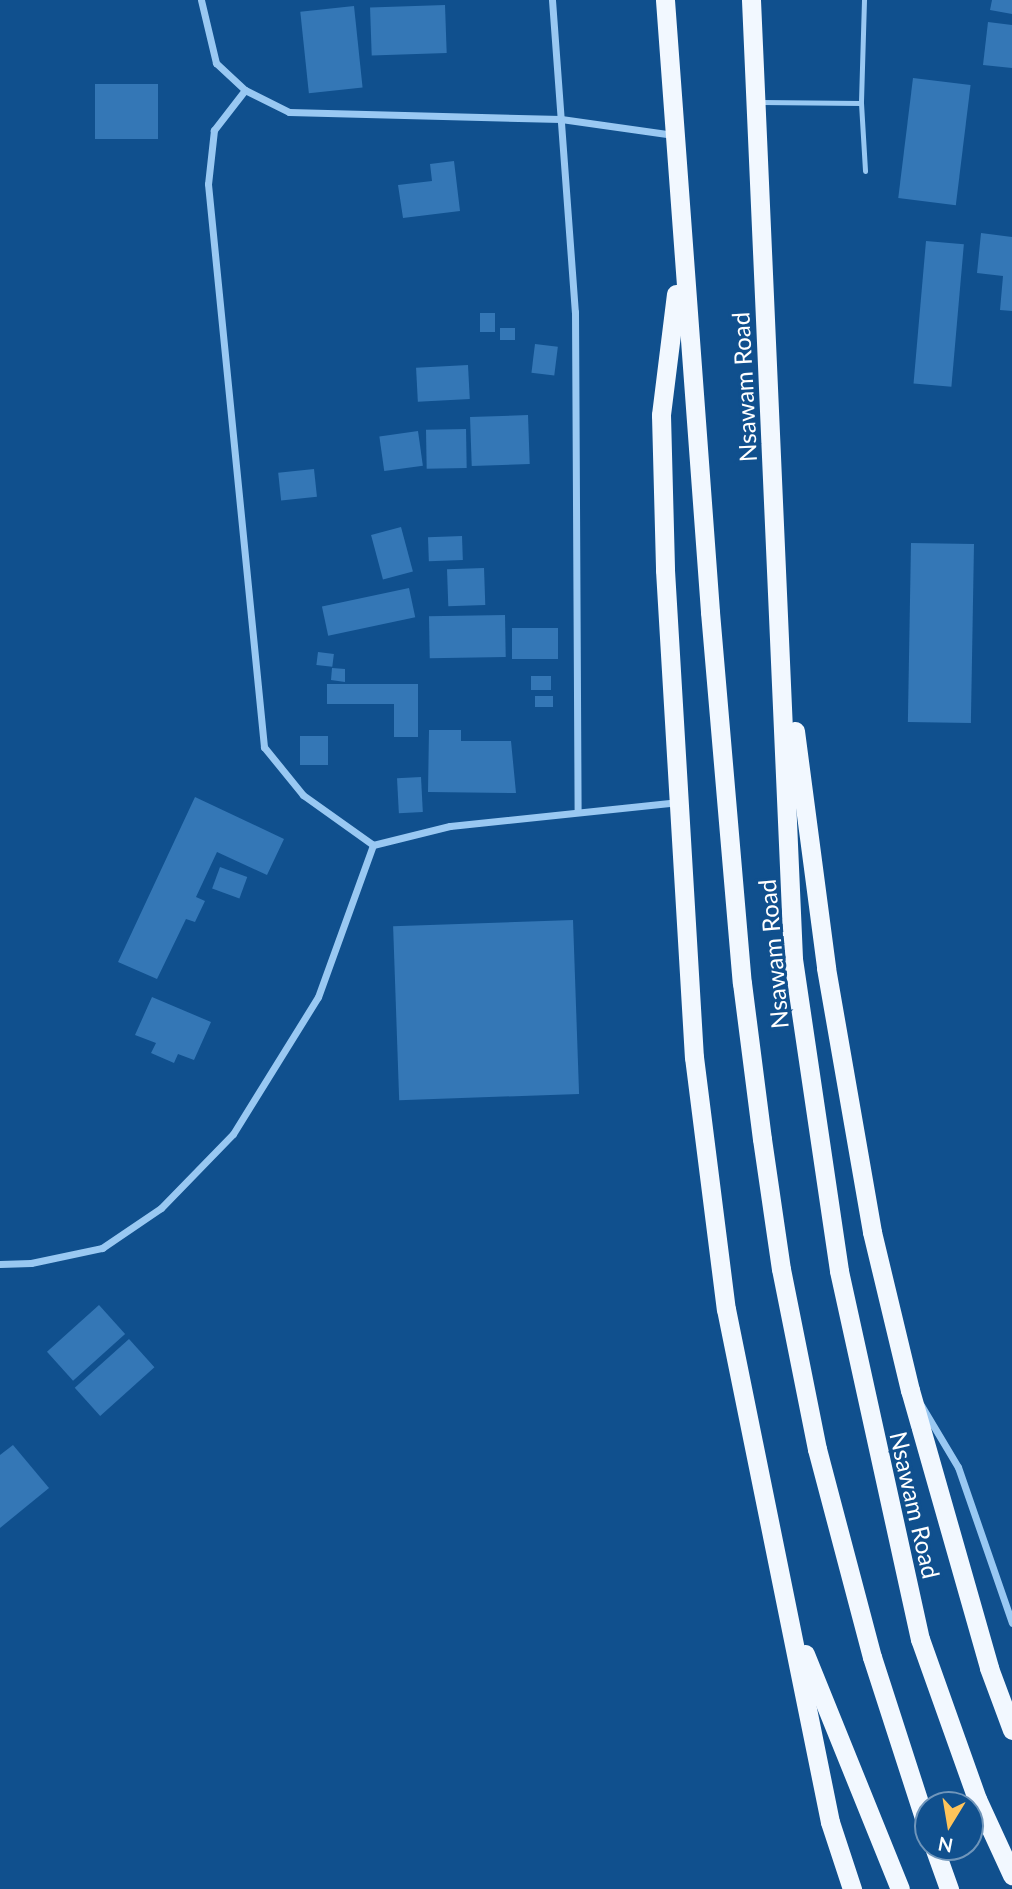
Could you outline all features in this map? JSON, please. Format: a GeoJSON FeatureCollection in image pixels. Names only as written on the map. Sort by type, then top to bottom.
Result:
{"type":"FeatureCollection","features":[{"type":"Feature","properties":{"kind":"highway","name":"Nsawam Road"},"geometry":{"type":"LineString","coordinates":[[665,0],[682,252],[742,983],[781,1269],[817,1449],[872,1657],[915,1791]]}},
{"type":"Feature","properties":{"kind":"highway","name":"Nsawam Road"},"geometry":{"type":"LineString","coordinates":[[751,0],[793,959],[839,1270],[920,1639],[977,1799],[1012,1875]]}},
{"type":"Feature","properties":{"kind":"highway"},"geometry":{"type":"LineString","coordinates":[[682,252],[661,415],[678,802],[694,1056],[726,1309],[830,1822],[852,1889]]}},
{"type":"Feature","properties":{"kind":"highway"},"geometry":{"type":"LineString","coordinates":[[779,602],[826,968],[872,1232],[910,1390],[989,1668],[1012,1730]]}},
{"type":"Feature","properties":{"kind":"highway"},"geometry":{"type":"LineString","coordinates":[[787,1611],[900,1889]]}},
{"type":"Feature","properties":{"kind":"highway"},"geometry":{"type":"LineString","coordinates":[[939,1861],[949,1889]]}},
{"type":"Feature","properties":{"kind":"street"},"geometry":{"type":"LineString","coordinates":[[201,0],[216,63],[245,90],[289,112],[561,119],[674,135]]}},
{"type":"Feature","properties":{"kind":"street"},"geometry":{"type":"LineString","coordinates":[[552,0],[575,340],[578,810]]}},
{"type":"Feature","properties":{"kind":"street"},"geometry":{"type":"LineString","coordinates":[[245,90],[214,131],[208,184],[264,747],[303,795],[373,845],[450,826],[578,810],[678,802]]}},
{"type":"Feature","properties":{"kind":"street"},"geometry":{"type":"LineString","coordinates":[[0,1264],[31,1263],[102,1248],[160,1208],[233,1134],[318,997],[373,845]]}},
{"type":"Feature","properties":{"kind":"street"},"geometry":{"type":"LineString","coordinates":[[910,1390],[958,1466],[1012,1623]]}},
{"type":"Feature","properties":{"kind":"lane"},"geometry":{"type":"LineString","coordinates":[[864,0],[861,103],[866,171]]}},
{"type":"Feature","properties":{"kind":"lane"},"geometry":{"type":"LineString","coordinates":[[755,102],[861,103]]}},
{"type":"Feature","properties":{"kind":"building"},"geometry":{"type":"Polygon","coordinates":[[[992,0],[1012,0],[1012,14],[990,10],[992,0]]]}},
{"type":"Feature","properties":{"kind":"building"},"geometry":{"type":"Polygon","coordinates":[[[445,5],[447,53],[372,56],[370,8],[445,5]]]}},
{"type":"Feature","properties":{"kind":"building"},"geometry":{"type":"Polygon","coordinates":[[[354,6],[363,88],[309,93],[300,12],[354,6]]]}},
{"type":"Feature","properties":{"kind":"building"},"geometry":{"type":"Polygon","coordinates":[[[988,22],[1012,25],[1012,68],[983,65],[988,22]]]}},
{"type":"Feature","properties":{"kind":"building"},"geometry":{"type":"Polygon","coordinates":[[[913,78],[971,85],[956,205],[898,198],[913,78]]]}},
{"type":"Feature","properties":{"kind":"building"},"geometry":{"type":"Polygon","coordinates":[[[95,84],[158,84],[158,139],[95,139],[95,84]]]}},
{"type":"Feature","properties":{"kind":"building"},"geometry":{"type":"Polygon","coordinates":[[[454,161],[460,211],[403,218],[398,185],[432,181],[430,164],[454,161]]]}},
{"type":"Feature","properties":{"kind":"building"},"geometry":{"type":"Polygon","coordinates":[[[981,233],[1012,237],[1012,311],[1000,310],[1003,276],[977,273],[981,233]]]}},
{"type":"Feature","properties":{"kind":"building"},"geometry":{"type":"Polygon","coordinates":[[[926,241],[964,244],[951,387],[914,383],[926,241]]]}},
{"type":"Feature","properties":{"kind":"building"},"geometry":{"type":"Polygon","coordinates":[[[480,313],[495,313],[495,332],[480,332],[480,313]]]}},
{"type":"Feature","properties":{"kind":"building"},"geometry":{"type":"Polygon","coordinates":[[[500,328],[515,328],[515,340],[500,340],[500,328]]]}},
{"type":"Feature","properties":{"kind":"building"},"geometry":{"type":"Polygon","coordinates":[[[535,344],[558,347],[554,376],[531,373],[535,344]]]}},
{"type":"Feature","properties":{"kind":"building"},"geometry":{"type":"Polygon","coordinates":[[[468,365],[470,399],[418,402],[416,368],[468,365]]]}},
{"type":"Feature","properties":{"kind":"building"},"geometry":{"type":"Polygon","coordinates":[[[528,415],[530,464],[472,466],[470,417],[528,415]]]}},
{"type":"Feature","properties":{"kind":"building"},"geometry":{"type":"Polygon","coordinates":[[[466,429],[467,468],[427,469],[426,430],[466,429]]]}},
{"type":"Feature","properties":{"kind":"building"},"geometry":{"type":"Polygon","coordinates":[[[418,431],[423,466],[384,471],[379,436],[418,431]]]}},
{"type":"Feature","properties":{"kind":"building"},"geometry":{"type":"Polygon","coordinates":[[[314,469],[317,497],[281,501],[278,473],[314,469]]]}},
{"type":"Feature","properties":{"kind":"building"},"geometry":{"type":"Polygon","coordinates":[[[401,527],[413,571],[383,579],[371,535],[401,527]]]}},
{"type":"Feature","properties":{"kind":"building"},"geometry":{"type":"Polygon","coordinates":[[[462,536],[463,560],[429,561],[428,537],[462,536]]]}},
{"type":"Feature","properties":{"kind":"building"},"geometry":{"type":"Polygon","coordinates":[[[911,543],[974,544],[971,723],[908,722],[911,543]]]}},
{"type":"Feature","properties":{"kind":"building"},"geometry":{"type":"Polygon","coordinates":[[[484,568],[485,605],[448,606],[447,569],[484,568]]]}},
{"type":"Feature","properties":{"kind":"building"},"geometry":{"type":"Polygon","coordinates":[[[409,588],[415,617],[328,636],[322,607],[409,588]]]}},
{"type":"Feature","properties":{"kind":"building"},"geometry":{"type":"Polygon","coordinates":[[[505,615],[506,657],[430,658],[429,616],[505,615]]]}},
{"type":"Feature","properties":{"kind":"building"},"geometry":{"type":"Polygon","coordinates":[[[512,628],[558,628],[558,659],[512,659],[512,628]]]}},
{"type":"Feature","properties":{"kind":"building"},"geometry":{"type":"Polygon","coordinates":[[[318,652],[334,654],[332,667],[316,665],[318,652]]]}},
{"type":"Feature","properties":{"kind":"building"},"geometry":{"type":"Polygon","coordinates":[[[332,668],[345,669],[345,682],[331,680],[332,668]]]}},
{"type":"Feature","properties":{"kind":"building"},"geometry":{"type":"Polygon","coordinates":[[[531,676],[551,676],[551,690],[531,690],[531,676]]]}},
{"type":"Feature","properties":{"kind":"building"},"geometry":{"type":"Polygon","coordinates":[[[327,684],[418,684],[418,737],[394,737],[394,704],[327,704],[327,684]]]}},
{"type":"Feature","properties":{"kind":"building"},"geometry":{"type":"Polygon","coordinates":[[[535,696],[553,696],[553,707],[535,707],[535,696]]]}},
{"type":"Feature","properties":{"kind":"building"},"geometry":{"type":"Polygon","coordinates":[[[429,730],[461,730],[461,741],[511,741],[516,793],[428,792],[429,730]]]}},
{"type":"Feature","properties":{"kind":"building"},"geometry":{"type":"Polygon","coordinates":[[[300,736],[328,736],[328,765],[300,765],[300,736]]]}},
{"type":"Feature","properties":{"kind":"building"},"geometry":{"type":"Polygon","coordinates":[[[421,777],[423,812],[399,813],[397,778],[421,777]]]}},
{"type":"Feature","properties":{"kind":"building"},"geometry":{"type":"Polygon","coordinates":[[[195,797],[284,839],[267,875],[217,852],[196,897],[205,901],[195,922],[186,919],[157,979],[118,962],[195,797]]]}},
{"type":"Feature","properties":{"kind":"building"},"geometry":{"type":"Polygon","coordinates":[[[220,867],[247,877],[239,899],[212,889],[220,867]]]}},
{"type":"Feature","properties":{"kind":"building"},"geometry":{"type":"Polygon","coordinates":[[[573,920],[579,1094],[399,1100],[393,926],[573,920]]]}},
{"type":"Feature","properties":{"kind":"building"},"geometry":{"type":"Polygon","coordinates":[[[152,997],[211,1022],[194,1060],[178,1054],[174,1063],[151,1053],[156,1043],[135,1035],[152,997]]]}},
{"type":"Feature","properties":{"kind":"building"},"geometry":{"type":"Polygon","coordinates":[[[99,1305],[125,1334],[73,1381],[47,1352],[99,1305]]]}},
{"type":"Feature","properties":{"kind":"building"},"geometry":{"type":"Polygon","coordinates":[[[129,1339],[154,1367],[100,1416],[75,1388],[129,1339]]]}},
{"type":"Feature","properties":{"kind":"building"},"geometry":{"type":"Polygon","coordinates":[[[13,1445],[49,1488],[0,1528],[0,1455],[13,1445]]]}}]}
